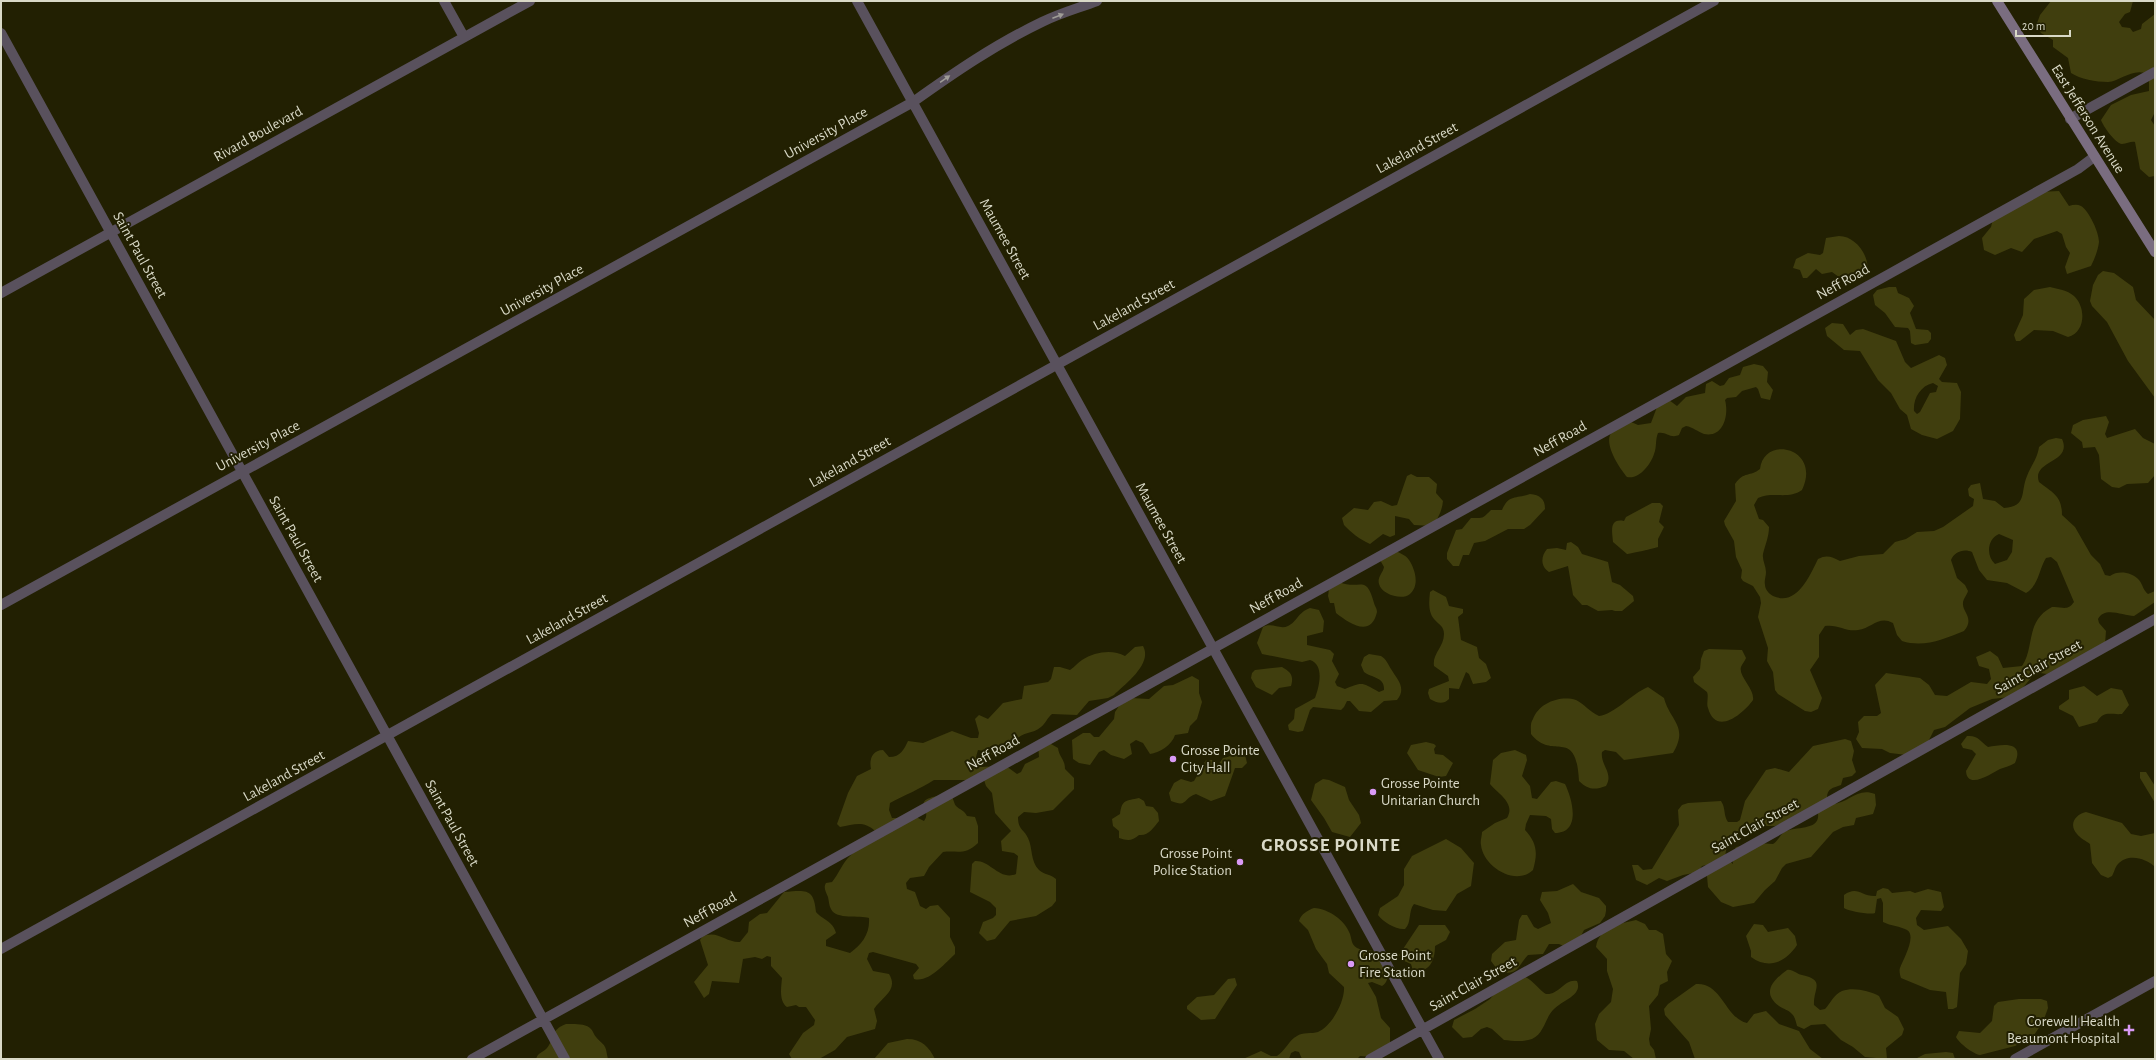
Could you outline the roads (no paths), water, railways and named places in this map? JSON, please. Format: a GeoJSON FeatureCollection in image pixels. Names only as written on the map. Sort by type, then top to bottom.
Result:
{"type":"FeatureCollection","features":[{"type":"Feature","properties":{"kind":"main road","name":"East Jefferson Avenue"},"geometry":{"type":"LineString","coordinates":[[1997,1],[2155,252]]}},
{"type":"Feature","properties":{"kind":"street"},"geometry":{"type":"LineString","coordinates":[[444,1],[464,37]]}},
{"type":"Feature","properties":{"kind":"street","name":"Rivard Boulevard"},"geometry":{"type":"LineString","coordinates":[[1,293],[530,1]]}},
{"type":"Feature","properties":{"kind":"street","name":"Maumee Street"},"geometry":{"type":"LineString","coordinates":[[857,1],[1440,1059]]}},
{"type":"Feature","properties":{"kind":"street","name":"University Place"},"geometry":{"type":"LineString","coordinates":[[1,605],[913,102],[971,61],[1002,42],[1044,21],[1097,1]]}},
{"type":"Feature","properties":{"kind":"street","name":"Lakeland Street"},"geometry":{"type":"LineString","coordinates":[[1,949],[1714,1]]}},
{"type":"Feature","properties":{"kind":"street","name":"Saint Paul Street"},"geometry":{"type":"LineString","coordinates":[[1,33],[565,1059]]}},
{"type":"Feature","properties":{"kind":"street"},"geometry":{"type":"LineString","coordinates":[[2070,119],[2155,72]]}},
{"type":"Feature","properties":{"kind":"street","name":"Neff Road"},"geometry":{"type":"LineString","coordinates":[[472,1059],[2057,181],[2094,157]]}},
{"type":"Feature","properties":{"kind":"street","name":"Saint Clair Street"},"geometry":{"type":"LineString","coordinates":[[1370,1059],[2155,619]]}},
{"type":"Feature","properties":{"kind":"street"},"geometry":{"type":"LineString","coordinates":[[2015,1059],[2155,981]]}},
{"type":"Feature","properties":{"kind":"place","name":"Grosse Pointe City Hall"},"geometry":{"type":"Point","coordinates":[1173,759]}},
{"type":"Feature","properties":{"kind":"place","name":"Grosse Pointe Unitarian Church"},"geometry":{"type":"Point","coordinates":[1373,792]}},
{"type":"Feature","properties":{"kind":"place","name":"Grosse Point Police Station"},"geometry":{"type":"Point","coordinates":[1240,862]}},
{"type":"Feature","properties":{"kind":"place","name":"Grosse Point Fire Station"},"geometry":{"type":"Point","coordinates":[1351,964]}},
{"type":"Feature","properties":{"kind":"place","name":"Corewell Health Beaumont Hospital"},"geometry":{"type":"Point","coordinates":[2129,1030]}},
{"type":"Feature","properties":{"kind":"district","name":"GROSSE POINTE"},"geometry":{"type":"Point","coordinates":[1331,845]}}]}
